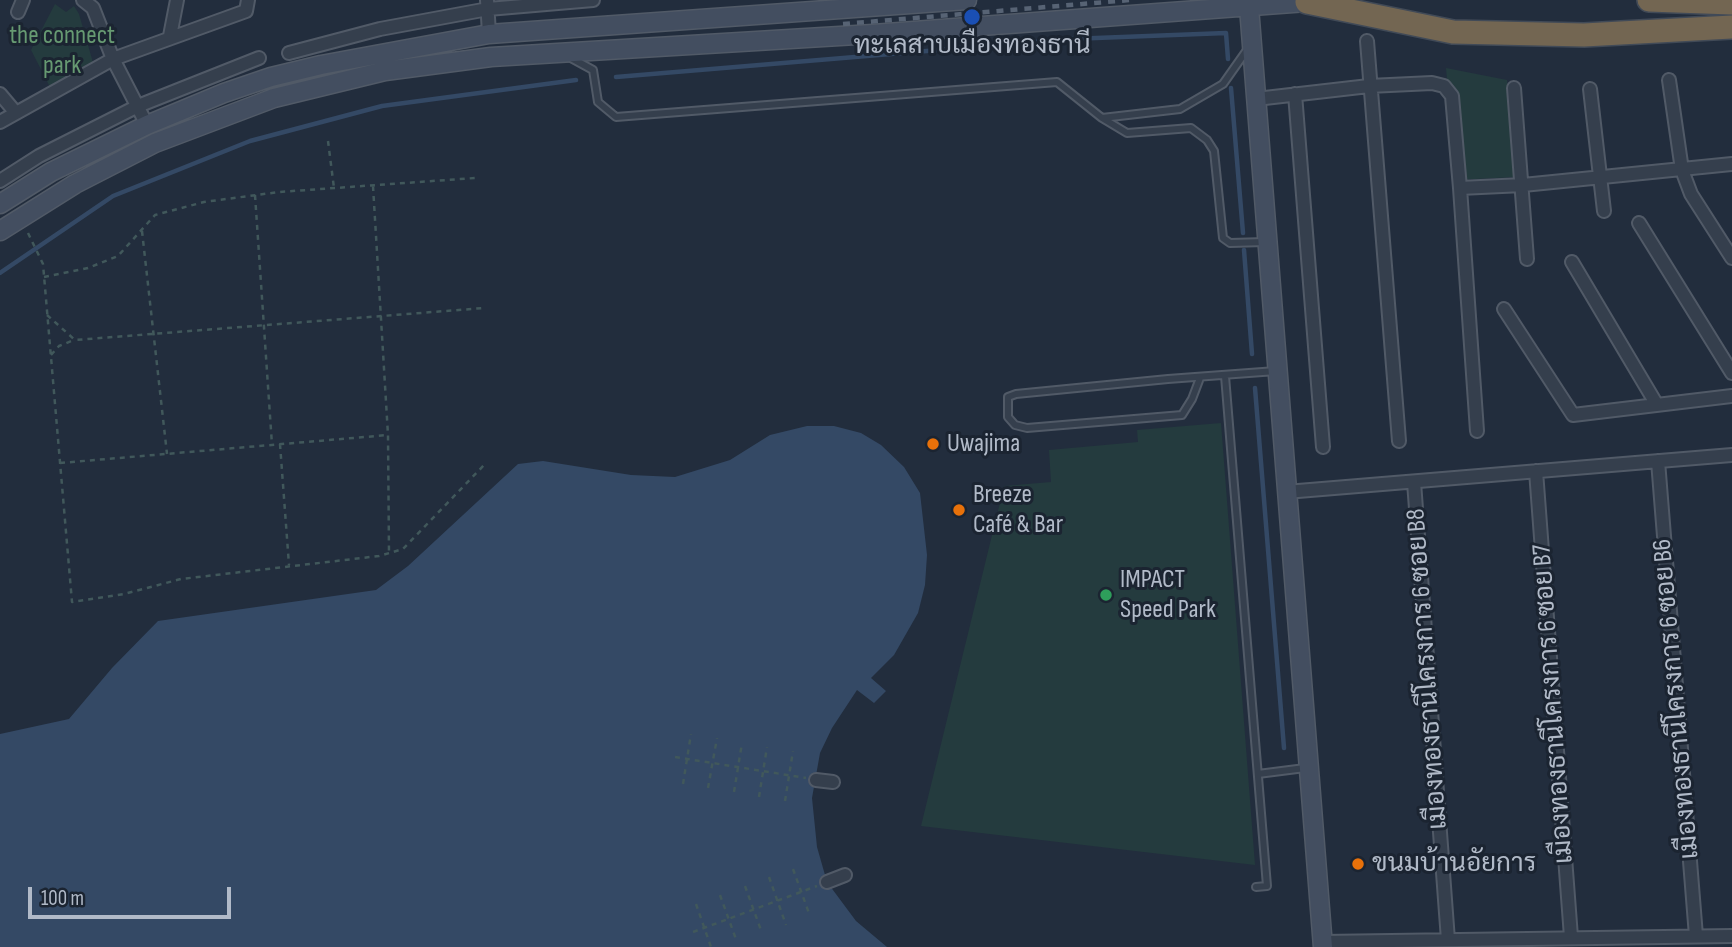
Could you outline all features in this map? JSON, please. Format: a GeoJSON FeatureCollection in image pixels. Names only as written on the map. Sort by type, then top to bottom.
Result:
{"type":"FeatureCollection","features":[{"type":"Feature","properties":{"kind":"highway"},"geometry":{"type":"LineString","coordinates":[[1649,0],[1732,3]]}},
{"type":"Feature","properties":{"kind":"highway"},"geometry":{"type":"LineString","coordinates":[[1307,2],[1453,32],[1584,35],[1732,27]]}},
{"type":"Feature","properties":{"kind":"main road"},"geometry":{"type":"LineString","coordinates":[[0,204],[51,172],[147,125],[271,77],[383,52],[489,34],[844,5],[967,0]]}},
{"type":"Feature","properties":{"kind":"main road"},"geometry":{"type":"LineString","coordinates":[[0,231],[75,184],[155,143],[274,98],[385,71],[491,57],[1249,3],[1337,0]]}},
{"type":"Feature","properties":{"kind":"main road"},"geometry":{"type":"LineString","coordinates":[[1249,3],[1323,945]]}},
{"type":"Feature","properties":{"kind":"street"},"geometry":{"type":"LineString","coordinates":[[170,36],[177,0]]}},
{"type":"Feature","properties":{"kind":"street"},"geometry":{"type":"LineString","coordinates":[[0,122],[113,59],[246,10],[248,0]]}},
{"type":"Feature","properties":{"kind":"street"},"geometry":{"type":"LineString","coordinates":[[289,53],[488,4],[593,0]]}},
{"type":"Feature","properties":{"kind":"street"},"geometry":{"type":"LineString","coordinates":[[91,3],[113,59],[147,125]]}},
{"type":"Feature","properties":{"kind":"street"},"geometry":{"type":"LineString","coordinates":[[488,4],[489,34]]}},
{"type":"Feature","properties":{"kind":"street"},"geometry":{"type":"LineString","coordinates":[[1367,41],[1399,441]]}},
{"type":"Feature","properties":{"kind":"street"},"geometry":{"type":"LineString","coordinates":[[0,181],[39,156],[138,106],[204,77],[259,58]]}},
{"type":"Feature","properties":{"kind":"street"},"geometry":{"type":"LineString","coordinates":[[1669,80],[1682,170],[1691,194],[1732,258]]}},
{"type":"Feature","properties":{"kind":"street"},"geometry":{"type":"LineString","coordinates":[[1256,99],[1369,86],[1432,83],[1444,86],[1452,96],[1477,431]]}},
{"type":"Feature","properties":{"kind":"street"},"geometry":{"type":"LineString","coordinates":[[1514,88],[1527,259]]}},
{"type":"Feature","properties":{"kind":"street"},"geometry":{"type":"LineString","coordinates":[[1590,89],[1604,211]]}},
{"type":"Feature","properties":{"kind":"street"},"geometry":{"type":"LineString","coordinates":[[0,94],[16,113]]}},
{"type":"Feature","properties":{"kind":"street"},"geometry":{"type":"LineString","coordinates":[[1295,94],[1323,447]]}},
{"type":"Feature","properties":{"kind":"street"},"geometry":{"type":"LineString","coordinates":[[1460,188],[1600,178],[1732,163]]}},
{"type":"Feature","properties":{"kind":"street"},"geometry":{"type":"LineString","coordinates":[[1639,223],[1732,373]]}},
{"type":"Feature","properties":{"kind":"street"},"geometry":{"type":"LineString","coordinates":[[1572,262],[1657,405]]}},
{"type":"Feature","properties":{"kind":"street"},"geometry":{"type":"LineString","coordinates":[[1504,309],[1573,415],[1732,396]]}},
{"type":"Feature","properties":{"kind":"street"},"geometry":{"type":"LineString","coordinates":[[1286,492],[1732,455]]}},
{"type":"Feature","properties":{"kind":"street","name":"เมืองทองธานีโครงการ 6 ซอย B6"},"geometry":{"type":"LineString","coordinates":[[1658,461],[1696,936]]}},
{"type":"Feature","properties":{"kind":"street","name":"เมืองทองธานีโครงการ 6 ซอย B7"},"geometry":{"type":"LineString","coordinates":[[1536,471],[1571,937]]}},
{"type":"Feature","properties":{"kind":"street","name":"เมืองทองธานีโครงการ 6 ซอย B8"},"geometry":{"type":"LineString","coordinates":[[1414,482],[1448,940]]}},
{"type":"Feature","properties":{"kind":"street"},"geometry":{"type":"LineString","coordinates":[[816,780],[833,782]]}},
{"type":"Feature","properties":{"kind":"street"},"geometry":{"type":"LineString","coordinates":[[827,882],[845,876]]}},
{"type":"Feature","properties":{"kind":"street"},"geometry":{"type":"LineString","coordinates":[[1323,945],[1571,937],[1732,936]]}},
{"type":"Feature","properties":{"kind":"lane"},"geometry":{"type":"LineString","coordinates":[[1102,118],[1180,109],[1223,84],[1252,43]]}},
{"type":"Feature","properties":{"kind":"lane"},"geometry":{"type":"LineString","coordinates":[[562,53],[593,70],[598,102],[616,117],[1057,82],[1102,118],[1127,133],[1191,128],[1207,139],[1214,151],[1223,238],[1230,243],[1267,242]]}},
{"type":"Feature","properties":{"kind":"lane"},"geometry":{"type":"LineString","coordinates":[[1200,378],[1182,415],[1027,428],[1015,425],[1008,417],[1008,397],[1016,394],[1277,371]]}},
{"type":"Feature","properties":{"kind":"lane"},"geometry":{"type":"LineString","coordinates":[[1225,376],[1267,886],[1256,887]]}},
{"type":"Feature","properties":{"kind":"lane"},"geometry":{"type":"LineString","coordinates":[[1258,775],[1307,768]]}},
{"type":"Feature","properties":{"kind":"path"},"geometry":{"type":"LineString","coordinates":[[328,141],[334,188]]}},
{"type":"Feature","properties":{"kind":"path"},"geometry":{"type":"LineString","coordinates":[[44,277],[88,268],[118,256],[155,215],[205,202],[255,195],[475,178]]}},
{"type":"Feature","properties":{"kind":"path"},"geometry":{"type":"LineString","coordinates":[[373,185],[388,435],[389,553]]}},
{"type":"Feature","properties":{"kind":"path"},"geometry":{"type":"LineString","coordinates":[[255,195],[272,445]]}},
{"type":"Feature","properties":{"kind":"path"},"geometry":{"type":"LineString","coordinates":[[20,218],[43,264],[72,603],[124,594],[181,579],[403,549],[486,463]]}},
{"type":"Feature","properties":{"kind":"path"},"geometry":{"type":"LineString","coordinates":[[142,229],[167,454]]}},
{"type":"Feature","properties":{"kind":"path"},"geometry":{"type":"LineString","coordinates":[[51,355],[59,346],[75,340],[484,308]]}},
{"type":"Feature","properties":{"kind":"path"},"geometry":{"type":"LineString","coordinates":[[47,315],[75,340]]}},
{"type":"Feature","properties":{"kind":"path"},"geometry":{"type":"LineString","coordinates":[[60,463],[388,435]]}},
{"type":"Feature","properties":{"kind":"path"},"geometry":{"type":"LineString","coordinates":[[280,444],[289,565]]}},
{"type":"Feature","properties":{"kind":"path"},"geometry":{"type":"LineString","coordinates":[[682,783],[691,734]]}},
{"type":"Feature","properties":{"kind":"path"},"geometry":{"type":"LineString","coordinates":[[708,788],[717,738]]}},
{"type":"Feature","properties":{"kind":"path"},"geometry":{"type":"LineString","coordinates":[[734,792],[743,743]]}},
{"type":"Feature","properties":{"kind":"path"},"geometry":{"type":"LineString","coordinates":[[759,797],[767,747]]}},
{"type":"Feature","properties":{"kind":"path"},"geometry":{"type":"LineString","coordinates":[[785,801],[793,751]]}},
{"type":"Feature","properties":{"kind":"path"},"geometry":{"type":"LineString","coordinates":[[675,758],[816,780]]}},
{"type":"Feature","properties":{"kind":"path"},"geometry":{"type":"LineString","coordinates":[[793,869],[810,916]]}},
{"type":"Feature","properties":{"kind":"path"},"geometry":{"type":"LineString","coordinates":[[769,877],[786,925]]}},
{"type":"Feature","properties":{"kind":"path"},"geometry":{"type":"LineString","coordinates":[[693,932],[827,882]]}},
{"type":"Feature","properties":{"kind":"path"},"geometry":{"type":"LineString","coordinates":[[745,886],[762,933]]}},
{"type":"Feature","properties":{"kind":"path"},"geometry":{"type":"LineString","coordinates":[[720,895],[737,942]]}},
{"type":"Feature","properties":{"kind":"path"},"geometry":{"type":"LineString","coordinates":[[696,904],[711,947]]}},
{"type":"Feature","properties":{"kind":"green space","name":"the connect park"},"geometry":{"type":"Polygon","coordinates":[[[55,4],[66,12],[74,6],[79,14],[94,66],[51,89],[31,50],[55,4]]]}},
{"type":"Feature","properties":{"kind":"green space"},"geometry":{"type":"Polygon","coordinates":[[[1446,68],[1507,80],[1516,177],[1456,180],[1446,68]]]}},
{"type":"Feature","properties":{"kind":"green space","name":"IMPACT Speed Park"},"geometry":{"type":"Polygon","coordinates":[[[1221,423],[1255,865],[921,826],[1004,486],[1051,482],[1049,450],[1138,442],[1137,430],[1221,423]]]}},
{"type":"Feature","properties":{"kind":"water"},"geometry":{"type":"Polygon","coordinates":[[[807,426],[834,426],[861,433],[881,445],[904,467],[920,493],[927,555],[925,585],[918,613],[894,655],[871,678],[886,691],[874,703],[857,690],[832,728],[820,753],[812,798],[817,847],[827,882],[856,921],[887,947],[0,947],[0,734],[69,719],[112,668],[158,621],[376,590],[408,566],[518,464],[543,461],[631,475],[675,477],[730,460],[770,435],[807,426]]]}},
{"type":"Feature","properties":{"kind":"waterway"},"geometry":{"type":"LineString","coordinates":[[616,77],[1070,39],[1226,33],[1228,59]]}},
{"type":"Feature","properties":{"kind":"waterway"},"geometry":{"type":"LineString","coordinates":[[0,273],[113,196],[250,141],[382,106],[576,80]]}},
{"type":"Feature","properties":{"kind":"waterway"},"geometry":{"type":"LineString","coordinates":[[1231,88],[1243,233]]}},
{"type":"Feature","properties":{"kind":"waterway"},"geometry":{"type":"LineString","coordinates":[[1244,250],[1252,354]]}},
{"type":"Feature","properties":{"kind":"waterway"},"geometry":{"type":"LineString","coordinates":[[1255,388],[1284,748]]}},
{"type":"Feature","properties":{"kind":"railway"},"geometry":{"type":"LineString","coordinates":[[843,24],[1130,0]]}},
{"type":"Feature","properties":{"kind":"place","name":"ทะเลสาบเมืองทองธานี"},"geometry":{"type":"Point","coordinates":[972,17]}},
{"type":"Feature","properties":{"kind":"place","name":"Uwajima"},"geometry":{"type":"Point","coordinates":[933,444]}},
{"type":"Feature","properties":{"kind":"place","name":"Breeze Café & Bar"},"geometry":{"type":"Point","coordinates":[959,510]}},
{"type":"Feature","properties":{"kind":"place","name":"IMPACT Speed Park"},"geometry":{"type":"Point","coordinates":[1106,595]}},
{"type":"Feature","properties":{"kind":"place","name":"ขนมบ้านอัยการ"},"geometry":{"type":"Point","coordinates":[1358,864]}}]}
